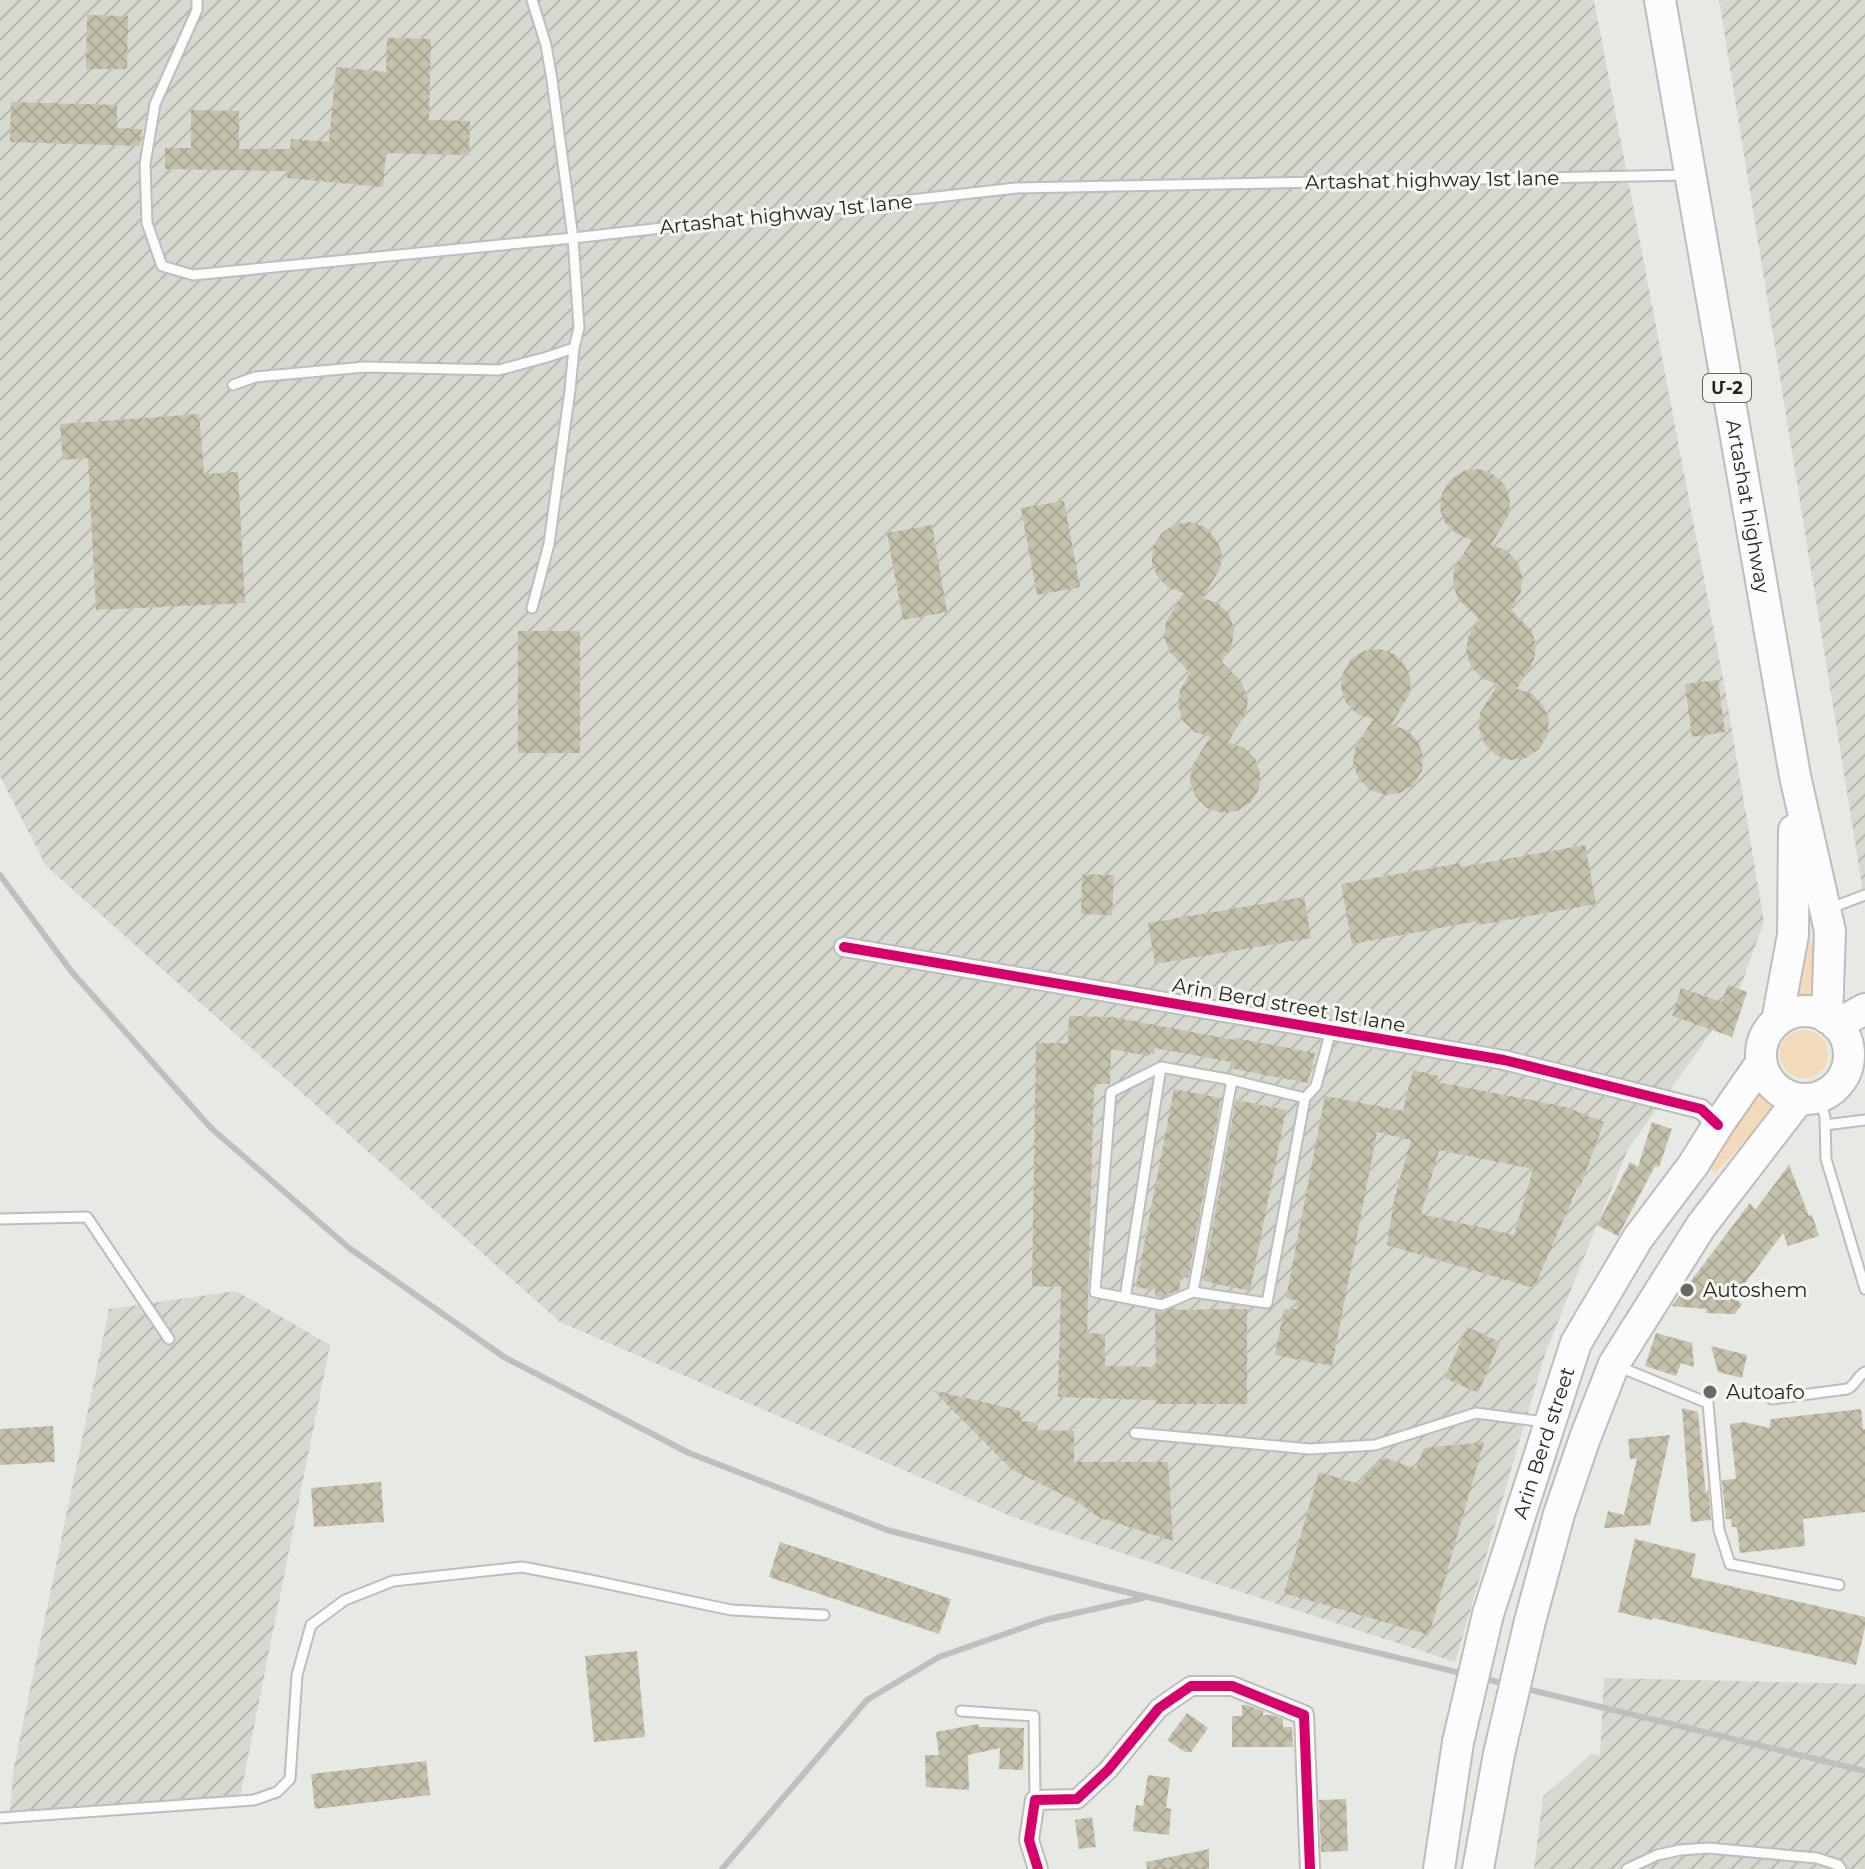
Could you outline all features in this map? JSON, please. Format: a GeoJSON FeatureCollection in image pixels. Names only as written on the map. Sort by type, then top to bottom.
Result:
{"type":"FeatureCollection","features":[{"type":"Feature","properties":{"kind":"main road","name":"Artashat highway"},"geometry":{"type":"LineString","coordinates":[[1660,0],[1795,776],[1830,931],[1832,1021]]}},
{"type":"Feature","properties":{"kind":"main road","name":"Artashat highway"},"geometry":{"type":"LineString","coordinates":[[1777,1021],[1793,935],[1795,776]]}},
{"type":"Feature","properties":{"kind":"main road"},"geometry":{"type":"LineString","coordinates":[[1777,1021],[1801,1011],[1815,1012],[1832,1021],[1865,1009]]}},
{"type":"Feature","properties":{"kind":"main road","name":"Մ-2"},"geometry":{"type":"LineString","coordinates":[[1761,1063],[1764,1039],[1777,1021]]}},
{"type":"Feature","properties":{"kind":"main road","name":"Մ-2"},"geometry":{"type":"LineString","coordinates":[[1814,1107],[1842,1079],[1856,1057],[1832,1021]]}},
{"type":"Feature","properties":{"kind":"main road"},"geometry":{"type":"LineString","coordinates":[[1761,1063],[1776,1089],[1814,1107]]}},
{"type":"Feature","properties":{"kind":"main road","name":"Arin Berd street"},"geometry":{"type":"LineString","coordinates":[[1439,1869],[1458,1742],[1488,1614],[1576,1343],[1638,1238],[1693,1165],[1761,1063]]}},
{"type":"Feature","properties":{"kind":"main road","name":"Arin Berd street"},"geometry":{"type":"LineString","coordinates":[[1478,1869],[1499,1754],[1530,1621],[1559,1514],[1614,1364],[1701,1226],[1814,1107]]}},
{"type":"Feature","properties":{"kind":"street","name":"Arin Berd street 1st lane"},"geometry":{"type":"LineString","coordinates":[[844,947],[1504,1060],[1701,1109],[1718,1125]]}},
{"type":"Feature","properties":{"kind":"street"},"geometry":{"type":"LineString","coordinates":[[1038,1869],[1029,1840],[1035,1800],[1077,1799],[1108,1770],[1159,1708],[1191,1686],[1232,1686],[1304,1715],[1310,1869]]}},
{"type":"Feature","properties":{"kind":"lane","name":"Artashat highway 1st lane"},"geometry":{"type":"LineString","coordinates":[[197,0],[197,10],[155,104],[145,164],[147,223],[162,266],[193,275],[573,238],[1016,188],[1690,175]]}},
{"type":"Feature","properties":{"kind":"lane"},"geometry":{"type":"LineString","coordinates":[[532,0],[546,45],[552,80],[573,238],[579,328],[549,544],[532,608]]}},
{"type":"Feature","properties":{"kind":"lane"},"geometry":{"type":"LineString","coordinates":[[233,385],[255,377],[365,367],[499,370],[574,348]]}},
{"type":"Feature","properties":{"kind":"lane"},"geometry":{"type":"LineString","coordinates":[[1825,910],[1865,895]]}},
{"type":"Feature","properties":{"kind":"lane"},"geometry":{"type":"LineString","coordinates":[[1305,1098],[1161,1067],[1111,1092],[1095,1292],[1162,1305],[1193,1292],[1267,1303],[1305,1098],[1316,1086],[1331,1030]]}},
{"type":"Feature","properties":{"kind":"lane"},"geometry":{"type":"LineString","coordinates":[[1125,1298],[1161,1067]]}},
{"type":"Feature","properties":{"kind":"lane"},"geometry":{"type":"LineString","coordinates":[[1193,1292],[1232,1080]]}},
{"type":"Feature","properties":{"kind":"lane"},"geometry":{"type":"LineString","coordinates":[[1865,1120],[1814,1107],[1826,1159],[1865,1289]]}},
{"type":"Feature","properties":{"kind":"lane"},"geometry":{"type":"LineString","coordinates":[[0,1219],[87,1217],[169,1339]]}},
{"type":"Feature","properties":{"kind":"lane"},"geometry":{"type":"LineString","coordinates":[[1614,1364],[1708,1403],[1719,1530],[1730,1564],[1839,1585]]}},
{"type":"Feature","properties":{"kind":"lane"},"geometry":{"type":"LineString","coordinates":[[1772,1399],[1847,1389],[1865,1372]]}},
{"type":"Feature","properties":{"kind":"lane"},"geometry":{"type":"LineString","coordinates":[[1135,1433],[1310,1449],[1375,1445],[1476,1413],[1551,1423]]}},
{"type":"Feature","properties":{"kind":"lane"},"geometry":{"type":"LineString","coordinates":[[0,1818],[254,1800],[277,1792],[290,1779],[297,1675],[311,1625],[345,1600],[393,1581],[522,1567],[731,1610],[824,1615]]}},
{"type":"Feature","properties":{"kind":"lane"},"geometry":{"type":"LineString","coordinates":[[961,1711],[1034,1716],[1035,1800]]}},
{"type":"Feature","properties":{"kind":"lane"},"geometry":{"type":"LineString","coordinates":[[1627,1869],[1657,1855],[1708,1848],[1817,1858],[1841,1869]]}},
{"type":"Feature","properties":{"kind":"shaded area"},"geometry":{"type":"Polygon","coordinates":[[[0,0],[1594,0],[1725,689],[1764,922],[1737,996],[1628,1149],[1545,1354],[1455,1662],[1015,1518],[560,1322],[46,866],[0,776],[0,0]]]}},
{"type":"Feature","properties":{"kind":"shaded area"},"geometry":{"type":"Polygon","coordinates":[[[1719,0],[1865,0],[1865,904],[1719,0]]]}},
{"type":"Feature","properties":{"kind":"shaded area"},"geometry":{"type":"Polygon","coordinates":[[[1820,941],[1820,996],[1792,997],[1800,943],[1820,941]]]}},
{"type":"Feature","properties":{"kind":"shaded area"},"geometry":{"type":"Polygon","coordinates":[[[1804,1030],[1821,1037],[1828,1054],[1821,1071],[1804,1078],[1787,1071],[1780,1054],[1787,1037],[1804,1030]]]}},
{"type":"Feature","properties":{"kind":"shaded area"},"geometry":{"type":"Polygon","coordinates":[[[1755,1090],[1776,1108],[1715,1173],[1707,1167],[1755,1090]]]}},
{"type":"Feature","properties":{"kind":"shaded area"},"geometry":{"type":"Polygon","coordinates":[[[236,1291],[330,1345],[240,1797],[10,1814],[13,1772],[109,1309],[236,1291]]]}},
{"type":"Feature","properties":{"kind":"shaded area"},"geometry":{"type":"Polygon","coordinates":[[[1604,1678],[1865,1684],[1865,1869],[1534,1869],[1543,1797],[1591,1754],[1600,1756],[1604,1678]]]}},
{"type":"Feature","properties":{"kind":"building"},"geometry":{"type":"Polygon","coordinates":[[[87,15],[128,16],[127,69],[86,69],[87,15]]]}},
{"type":"Feature","properties":{"kind":"building"},"geometry":{"type":"Polygon","coordinates":[[[387,38],[431,39],[429,120],[470,121],[469,155],[386,153],[383,187],[287,178],[288,171],[165,169],[165,148],[191,148],[191,110],[239,111],[239,149],[290,149],[291,139],[329,142],[336,67],[386,72],[387,38]]]}},
{"type":"Feature","properties":{"kind":"building"},"geometry":{"type":"Polygon","coordinates":[[[11,102],[117,105],[117,128],[142,129],[140,146],[10,142],[11,102]]]}},
{"type":"Feature","properties":{"kind":"building"},"geometry":{"type":"Polygon","coordinates":[[[199,414],[204,474],[238,472],[245,603],[96,610],[88,458],[63,460],[60,424],[199,414]]]}},
{"type":"Feature","properties":{"kind":"building"},"geometry":{"type":"Polygon","coordinates":[[[1479,469],[1493,474],[1505,485],[1510,500],[1508,516],[1491,545],[1506,550],[1517,561],[1522,576],[1521,592],[1510,609],[1531,630],[1536,644],[1534,660],[1517,689],[1532,694],[1543,705],[1549,720],[1547,736],[1539,749],[1526,758],[1510,760],[1495,755],[1484,743],[1479,729],[1480,713],[1498,684],[1483,679],[1472,668],[1466,653],[1468,637],[1479,619],[1458,599],[1453,584],[1454,569],[1472,540],[1457,534],[1445,523],[1440,509],[1442,493],[1450,480],[1463,471],[1479,469]]]}},
{"type":"Feature","properties":{"kind":"building"},"geometry":{"type":"Polygon","coordinates":[[[1064,501],[1080,587],[1037,595],[1021,508],[1064,501]]]}},
{"type":"Feature","properties":{"kind":"building"},"geometry":{"type":"Polygon","coordinates":[[[1190,522],[1205,527],[1216,539],[1222,553],[1220,569],[1202,598],[1218,603],[1229,614],[1234,629],[1232,645],[1222,662],[1242,683],[1248,698],[1246,713],[1228,742],[1244,748],[1255,759],[1260,773],[1259,789],[1251,802],[1237,811],[1222,813],[1207,808],[1196,797],[1190,782],[1192,766],[1210,737],[1195,732],[1183,721],[1178,706],[1180,690],[1190,673],[1170,652],[1164,637],[1166,622],[1184,593],[1168,588],[1157,576],[1152,562],[1153,546],[1162,533],[1175,524],[1190,522]]]}},
{"type":"Feature","properties":{"kind":"building"},"geometry":{"type":"Polygon","coordinates":[[[932,525],[947,612],[903,620],[887,533],[932,525]]]}},
{"type":"Feature","properties":{"kind":"building"},"geometry":{"type":"Polygon","coordinates":[[[518,631],[580,631],[580,753],[518,753],[518,631]]]}},
{"type":"Feature","properties":{"kind":"building"},"geometry":{"type":"Polygon","coordinates":[[[1380,649],[1394,654],[1405,665],[1411,680],[1409,695],[1391,725],[1407,730],[1418,741],[1423,756],[1422,771],[1413,785],[1400,793],[1385,795],[1370,790],[1359,779],[1353,764],[1355,748],[1373,719],[1357,714],[1346,703],[1341,688],[1343,673],[1351,659],[1364,651],[1380,649]]]}},
{"type":"Feature","properties":{"kind":"building"},"geometry":{"type":"Polygon","coordinates":[[[1718,680],[1725,732],[1692,737],[1685,684],[1718,680]]]}},
{"type":"Feature","properties":{"kind":"building"},"geometry":{"type":"Polygon","coordinates":[[[1585,845],[1596,904],[1352,944],[1341,884],[1585,845]]]}},
{"type":"Feature","properties":{"kind":"building"},"geometry":{"type":"Polygon","coordinates":[[[1082,874],[1114,875],[1112,915],[1081,914],[1082,874]]]}},
{"type":"Feature","properties":{"kind":"building"},"geometry":{"type":"Polygon","coordinates":[[[1304,897],[1311,938],[1155,964],[1148,923],[1304,897]]]}},
{"type":"Feature","properties":{"kind":"building"},"geometry":{"type":"Polygon","coordinates":[[[1728,985],[1747,992],[1732,1037],[1672,1016],[1681,988],[1722,1002],[1728,985]]]}},
{"type":"Feature","properties":{"kind":"building"},"geometry":{"type":"Polygon","coordinates":[[[1069,1016],[1112,1017],[1315,1053],[1308,1083],[1229,1068],[1231,1062],[1155,1048],[1154,1054],[1150,1053],[1149,1056],[1111,1049],[1110,1084],[1094,1084],[1087,1333],[1105,1334],[1105,1366],[1156,1367],[1155,1311],[1164,1312],[1176,1307],[1175,1310],[1247,1309],[1247,1404],[1156,1404],[1156,1400],[1058,1397],[1061,1287],[1032,1286],[1036,1043],[1068,1043],[1069,1016]]]}},
{"type":"Feature","properties":{"kind":"building"},"geometry":{"type":"Polygon","coordinates":[[[1413,1070],[1438,1076],[1437,1082],[1566,1107],[1604,1122],[1580,1187],[1534,1288],[1387,1245],[1394,1200],[1411,1140],[1377,1132],[1332,1366],[1275,1355],[1284,1309],[1297,1309],[1298,1301],[1286,1298],[1325,1096],[1403,1111],[1413,1070]],[[1439,1150],[1421,1214],[1514,1235],[1533,1169],[1439,1150]]]}},
{"type":"Feature","properties":{"kind":"building"},"geometry":{"type":"Polygon","coordinates":[[[1174,1089],[1221,1098],[1188,1278],[1181,1277],[1179,1290],[1161,1297],[1155,1296],[1155,1290],[1136,1287],[1174,1089]]]}},
{"type":"Feature","properties":{"kind":"building"},"geometry":{"type":"Polygon","coordinates":[[[1236,1100],[1286,1110],[1250,1291],[1203,1281],[1236,1100]]]}},
{"type":"Feature","properties":{"kind":"building"},"geometry":{"type":"Polygon","coordinates":[[[1652,1122],[1672,1129],[1659,1167],[1655,1166],[1618,1236],[1597,1225],[1630,1162],[1638,1167],[1652,1122]]]}},
{"type":"Feature","properties":{"kind":"building"},"geometry":{"type":"Polygon","coordinates":[[[1789,1165],[1819,1236],[1788,1246],[1783,1233],[1734,1298],[1742,1304],[1735,1314],[1705,1313],[1707,1309],[1672,1306],[1750,1203],[1755,1210],[1789,1165]]]}},
{"type":"Feature","properties":{"kind":"building"},"geometry":{"type":"Polygon","coordinates":[[[1467,1327],[1500,1342],[1478,1393],[1445,1378],[1467,1327]]]}},
{"type":"Feature","properties":{"kind":"building"},"geometry":{"type":"Polygon","coordinates":[[[1656,1333],[1692,1343],[1694,1367],[1681,1363],[1676,1376],[1645,1366],[1656,1333]]]}},
{"type":"Feature","properties":{"kind":"building"},"geometry":{"type":"Polygon","coordinates":[[[1711,1346],[1747,1355],[1742,1378],[1718,1372],[1711,1346]]]}},
{"type":"Feature","properties":{"kind":"building"},"geometry":{"type":"Polygon","coordinates":[[[933,1390],[1020,1411],[1021,1421],[1038,1423],[1037,1430],[1074,1431],[1074,1462],[1168,1462],[1173,1541],[1098,1517],[1079,1503],[1011,1469],[933,1390]]]}},
{"type":"Feature","properties":{"kind":"building"},"geometry":{"type":"Polygon","coordinates":[[[1682,1408],[1698,1412],[1711,1520],[1691,1522],[1682,1408]]]}},
{"type":"Feature","properties":{"kind":"building"},"geometry":{"type":"Polygon","coordinates":[[[1861,1409],[1865,1429],[1865,1512],[1803,1519],[1805,1546],[1740,1553],[1737,1527],[1732,1527],[1731,1519],[1726,1519],[1722,1480],[1736,1479],[1730,1424],[1744,1422],[1769,1428],[1771,1419],[1861,1409]]]}},
{"type":"Feature","properties":{"kind":"building"},"geometry":{"type":"Polygon","coordinates":[[[53,1426],[55,1462],[0,1465],[0,1429],[53,1426]]]}},
{"type":"Feature","properties":{"kind":"building"},"geometry":{"type":"Polygon","coordinates":[[[1670,1435],[1650,1525],[1604,1528],[1608,1511],[1624,1515],[1637,1458],[1630,1459],[1628,1439],[1670,1435]]]}},
{"type":"Feature","properties":{"kind":"building"},"geometry":{"type":"Polygon","coordinates":[[[1484,1442],[1429,1635],[1284,1593],[1319,1472],[1359,1484],[1383,1457],[1416,1469],[1424,1448],[1484,1442]]]}},
{"type":"Feature","properties":{"kind":"building"},"geometry":{"type":"Polygon","coordinates":[[[381,1482],[384,1522],[314,1527],[311,1488],[381,1482]]]}},
{"type":"Feature","properties":{"kind":"building"},"geometry":{"type":"Polygon","coordinates":[[[1635,1539],[1696,1554],[1691,1577],[1865,1617],[1856,1665],[1618,1612],[1635,1539]]]}},
{"type":"Feature","properties":{"kind":"building"},"geometry":{"type":"Polygon","coordinates":[[[780,1542],[951,1599],[939,1634],[769,1577],[780,1542]]]}},
{"type":"Feature","properties":{"kind":"building"},"geometry":{"type":"Polygon","coordinates":[[[637,1651],[645,1737],[594,1742],[585,1656],[637,1651]]]}},
{"type":"Feature","properties":{"kind":"building"},"geometry":{"type":"Polygon","coordinates":[[[1242,1705],[1263,1711],[1263,1715],[1283,1719],[1283,1727],[1292,1727],[1293,1747],[1232,1747],[1232,1716],[1242,1716],[1242,1705]]]}},
{"type":"Feature","properties":{"kind":"building"},"geometry":{"type":"Polygon","coordinates":[[[1187,1713],[1208,1728],[1191,1752],[1185,1752],[1167,1740],[1187,1713]]]}},
{"type":"Feature","properties":{"kind":"building"},"geometry":{"type":"Polygon","coordinates":[[[978,1724],[979,1727],[1024,1728],[1023,1770],[999,1769],[1000,1748],[968,1755],[969,1790],[926,1787],[925,1755],[939,1755],[936,1732],[978,1724]]]}},
{"type":"Feature","properties":{"kind":"building"},"geometry":{"type":"Polygon","coordinates":[[[426,1761],[430,1795],[315,1809],[311,1774],[426,1761]]]}},
{"type":"Feature","properties":{"kind":"building"},"geometry":{"type":"Polygon","coordinates":[[[1148,1775],[1170,1778],[1166,1808],[1171,1809],[1169,1835],[1133,1831],[1136,1805],[1143,1806],[1148,1775]]]}},
{"type":"Feature","properties":{"kind":"building"},"geometry":{"type":"Polygon","coordinates":[[[1346,1799],[1348,1851],[1321,1852],[1319,1800],[1346,1799]]]}},
{"type":"Feature","properties":{"kind":"building"},"geometry":{"type":"Polygon","coordinates":[[[1092,1817],[1096,1847],[1079,1849],[1075,1820],[1092,1817]]]}},
{"type":"Feature","properties":{"kind":"building"},"geometry":{"type":"Polygon","coordinates":[[[1209,1849],[1209,1869],[1147,1869],[1146,1862],[1209,1849]]]}},
{"type":"Feature","properties":{"kind":"railway"},"geometry":{"type":"LineString","coordinates":[[0,875],[71,971],[211,1128],[349,1248],[504,1357],[689,1453],[887,1530],[1110,1588],[1865,1771]]}},
{"type":"Feature","properties":{"kind":"railway"},"geometry":{"type":"LineString","coordinates":[[722,1869],[867,1700],[939,1657],[1045,1620],[1143,1598]]}},
{"type":"Feature","properties":{"kind":"cycle path"},"geometry":{"type":"LineString","coordinates":[[844,947],[1504,1060],[1701,1109],[1718,1125]]}},
{"type":"Feature","properties":{"kind":"cycle path"},"geometry":{"type":"LineString","coordinates":[[1038,1869],[1029,1840],[1035,1800],[1077,1799],[1108,1770],[1159,1708],[1191,1686],[1232,1686],[1304,1715],[1310,1869]]}},
{"type":"Feature","properties":{"kind":"place","name":"Autoshem"},"geometry":{"type":"Point","coordinates":[1687,1290]}},
{"type":"Feature","properties":{"kind":"place","name":"Autoafo"},"geometry":{"type":"Point","coordinates":[1710,1392]}}]}
